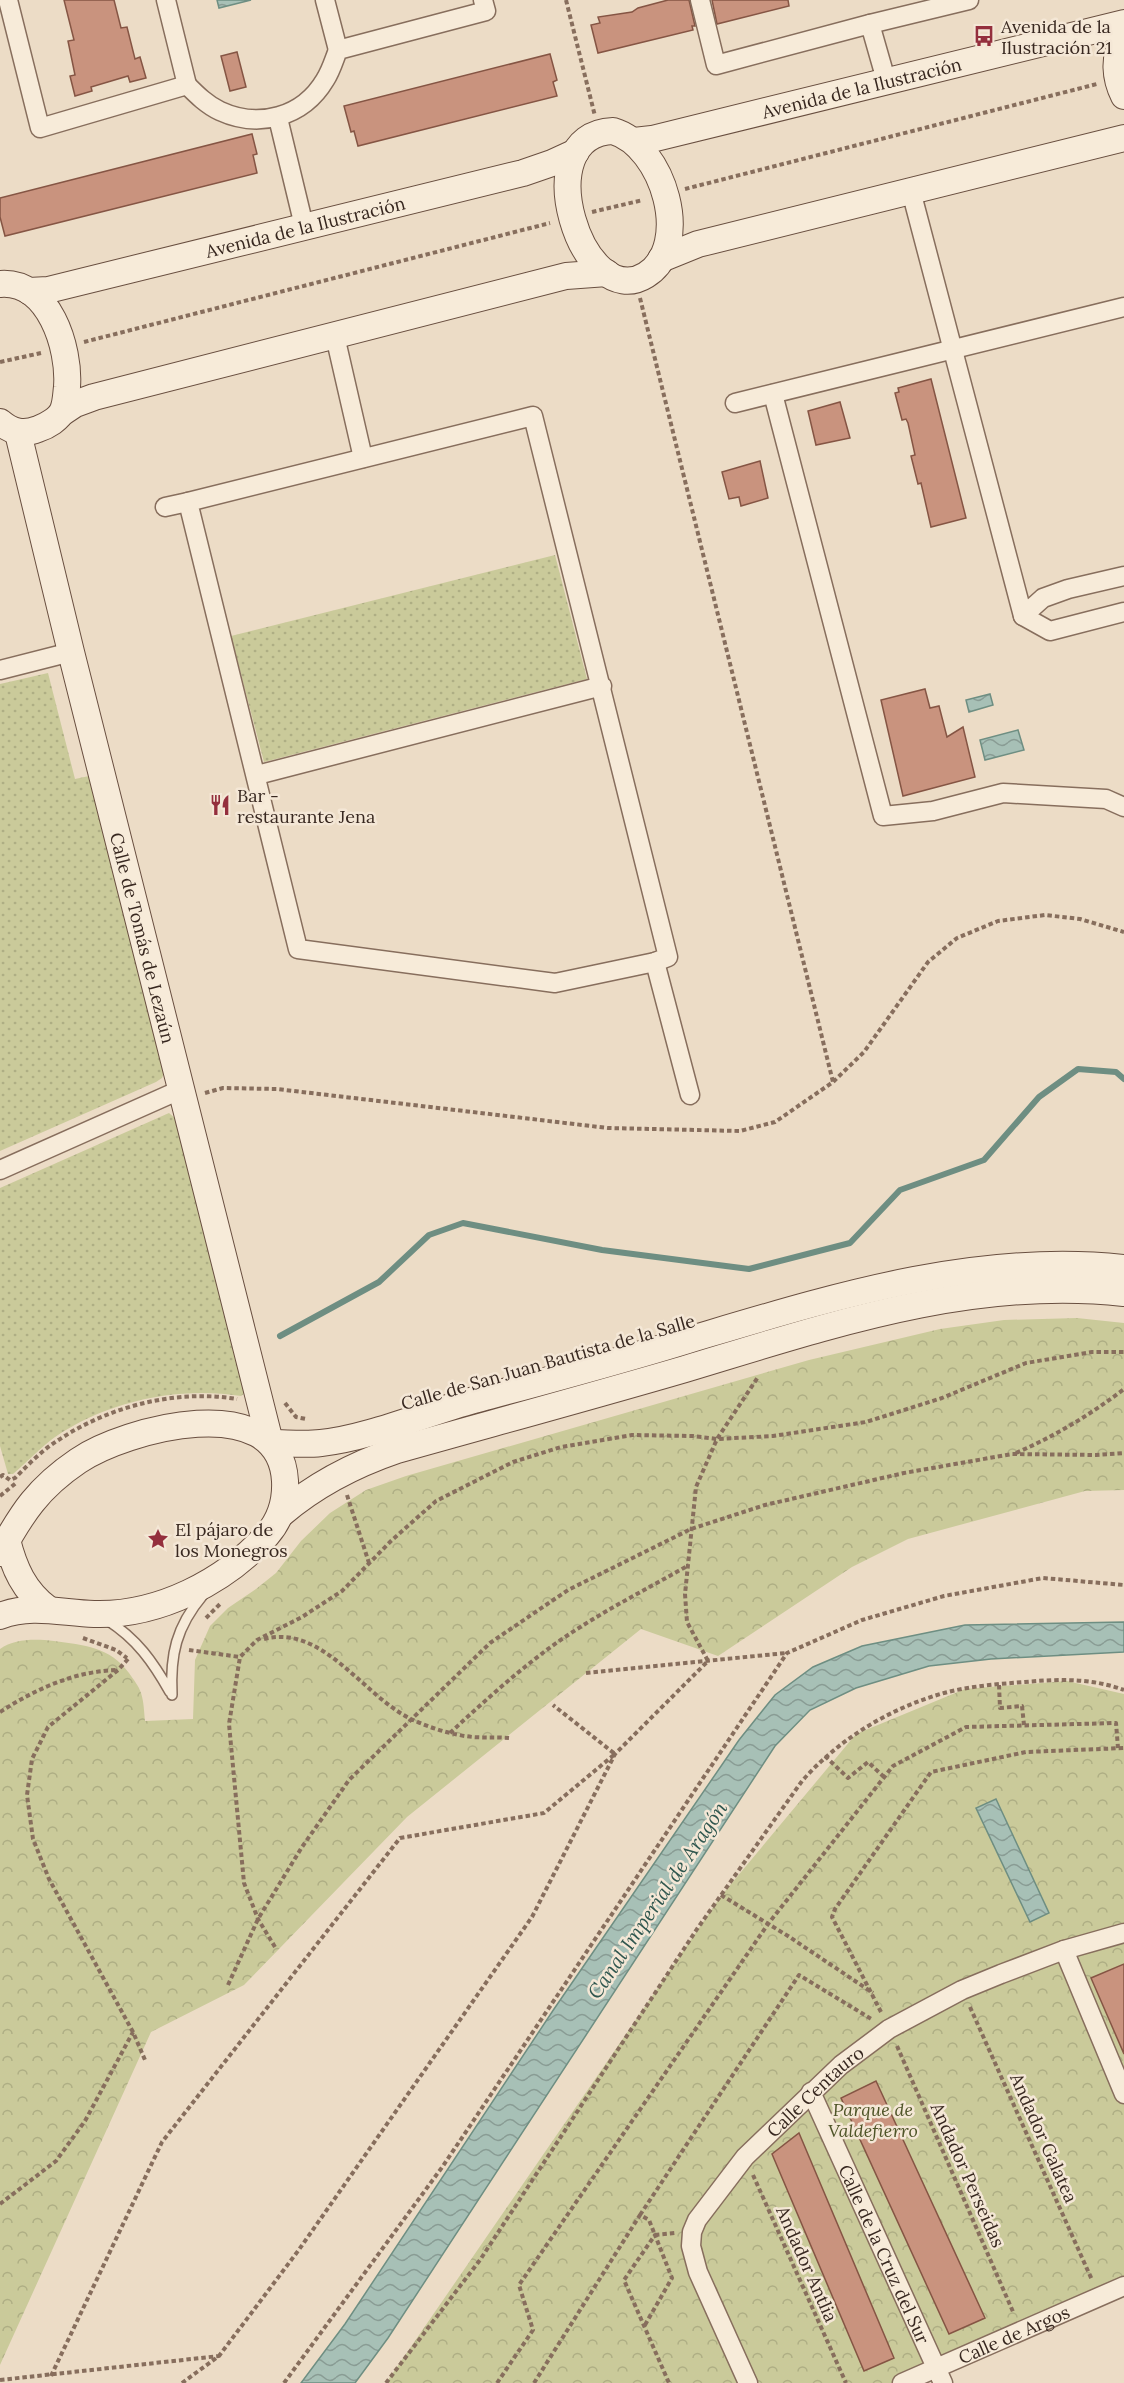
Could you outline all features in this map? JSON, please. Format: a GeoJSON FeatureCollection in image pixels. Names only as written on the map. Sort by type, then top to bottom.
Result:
{"type":"FeatureCollection","features":[{"type":"Feature","properties":{"kind":"street"},"geometry":{"type":"LineString","coordinates":[[8,0],[40,128],[187,85]]}},
{"type":"Feature","properties":{"kind":"street"},"geometry":{"type":"LineString","coordinates":[[166,0],[187,85],[219,111],[238,117],[278,118],[300,107],[327,79],[338,50],[325,0]]}},
{"type":"Feature","properties":{"kind":"street"},"geometry":{"type":"LineString","coordinates":[[338,50],[486,11],[483,0]]}},
{"type":"Feature","properties":{"kind":"street"},"geometry":{"type":"LineString","coordinates":[[699,0],[716,64],[969,0]]}},
{"type":"Feature","properties":{"kind":"street","name":"Avenida de la Ilustración"},"geometry":{"type":"LineString","coordinates":[[633,141],[652,139],[1124,22]]}},
{"type":"Feature","properties":{"kind":"street"},"geometry":{"type":"LineString","coordinates":[[870,24],[886,80]]}},
{"type":"Feature","properties":{"kind":"street"},"geometry":{"type":"LineString","coordinates":[[1124,40],[1116,66],[1119,85],[1124,96]]}},
{"type":"Feature","properties":{"kind":"street"},"geometry":{"type":"LineString","coordinates":[[278,118],[304,226]]}},
{"type":"Feature","properties":{"kind":"street"},"geometry":{"type":"LineString","coordinates":[[613,131],[633,141],[653,164],[666,194],[668,233],[661,259],[651,271],[635,280],[622,280],[607,273],[582,244],[571,218],[569,184],[576,152],[587,139],[599,132],[613,131]]}},
{"type":"Feature","properties":{"kind":"street"},"geometry":{"type":"LineString","coordinates":[[661,259],[698,244],[1124,138]]}},
{"type":"Feature","properties":{"kind":"street","name":"Avenida de la Ilustración"},"geometry":{"type":"LineString","coordinates":[[29,291],[48,290],[524,173],[576,152]]}},
{"type":"Feature","properties":{"kind":"street"},"geometry":{"type":"LineString","coordinates":[[911,191],[1023,616],[1050,631],[1124,612]]}},
{"type":"Feature","properties":{"kind":"street"},"geometry":{"type":"LineString","coordinates":[[6,428],[27,433],[43,427],[75,404],[94,398],[566,276],[607,273]]}},
{"type":"Feature","properties":{"kind":"street"},"geometry":{"type":"LineString","coordinates":[[0,284],[13,284],[29,291],[50,314],[65,347],[68,378],[63,412]]}},
{"type":"Feature","properties":{"kind":"street"},"geometry":{"type":"LineString","coordinates":[[735,403],[1124,307]]}},
{"type":"Feature","properties":{"kind":"street"},"geometry":{"type":"LineString","coordinates":[[335,336],[363,458]]}},
{"type":"Feature","properties":{"kind":"street"},"geometry":{"type":"LineString","coordinates":[[773,394],[883,816],[933,811],[1003,793],[1106,799],[1124,807]]}},
{"type":"Feature","properties":{"kind":"street"},"geometry":{"type":"LineString","coordinates":[[165,507],[534,416],[668,957],[655,962],[555,983],[298,949],[188,502]]}},
{"type":"Feature","properties":{"kind":"street","name":"Calle de Tomás de Lezaún"},"geometry":{"type":"LineString","coordinates":[[6,428],[71,652],[271,1442]]}},
{"type":"Feature","properties":{"kind":"street"},"geometry":{"type":"LineString","coordinates":[[1023,616],[1043,598],[1124,576]]}},
{"type":"Feature","properties":{"kind":"street"},"geometry":{"type":"LineString","coordinates":[[0,670],[71,652]]}},
{"type":"Feature","properties":{"kind":"street"},"geometry":{"type":"LineString","coordinates":[[256,775],[602,686]]}},
{"type":"Feature","properties":{"kind":"street"},"geometry":{"type":"LineString","coordinates":[[655,962],[690,1095]]}},
{"type":"Feature","properties":{"kind":"street"},"geometry":{"type":"LineString","coordinates":[[0,1170],[182,1089]]}},
{"type":"Feature","properties":{"kind":"street","name":"Calle de San Juan Bautista de la Salle"},"geometry":{"type":"LineString","coordinates":[[48,1609],[24,1585],[4,1538],[33,1500],[59,1475],[87,1455],[118,1440],[164,1427],[198,1424],[240,1428],[271,1442],[321,1443],[362,1434],[468,1402],[616,1362],[800,1306],[904,1281],[951,1273],[1056,1264],[1124,1268]]}},
{"type":"Feature","properties":{"kind":"street"},"geometry":{"type":"LineString","coordinates":[[281,1514],[304,1494],[331,1478],[358,1464],[397,1450],[835,1324],[967,1295],[1028,1290],[1124,1293]]}},
{"type":"Feature","properties":{"kind":"street"},"geometry":{"type":"LineString","coordinates":[[0,1616],[21,1610],[48,1609],[97,1614],[126,1611],[165,1602],[220,1575],[257,1546],[281,1514],[285,1500],[285,1475],[282,1463],[271,1442]]}},
{"type":"Feature","properties":{"kind":"street","name":"Calle Centauro"},"geometry":{"type":"LineString","coordinates":[[748,2383],[698,2272],[691,2246],[692,2232],[697,2220],[745,2157],[811,2092],[868,2043],[889,2029],[962,1990],[1064,1950],[1124,1933]]}},
{"type":"Feature","properties":{"kind":"street"},"geometry":{"type":"LineString","coordinates":[[1064,1950],[1124,2094]]}},
{"type":"Feature","properties":{"kind":"street","name":"Calle de la Cruz del Sur"},"geometry":{"type":"LineString","coordinates":[[811,2092],[940,2375]]}},
{"type":"Feature","properties":{"kind":"street","name":"Calle de Argos"},"geometry":{"type":"LineString","coordinates":[[902,2383],[940,2375],[1021,2331],[1124,2286]]}},
{"type":"Feature","properties":{"kind":"lane"},"geometry":{"type":"LineString","coordinates":[[97,1614],[122,1630],[141,1647],[172,1695],[171,1674],[176,1638],[192,1607],[220,1575]]}},
{"type":"Feature","properties":{"kind":"path"},"geometry":{"type":"LineString","coordinates":[[566,0],[599,132]]}},
{"type":"Feature","properties":{"kind":"path"},"geometry":{"type":"LineString","coordinates":[[635,280],[833,1082]]}},
{"type":"Feature","properties":{"kind":"path"},"geometry":{"type":"LineString","coordinates":[[275,1947],[258,1919],[244,1883],[229,1724],[240,1657],[257,1640],[302,1617],[342,1591],[391,1540],[436,1501],[513,1462],[561,1447],[632,1436],[693,1436],[717,1439],[773,1436],[866,1422],[942,1398],[1026,1363],[1092,1352],[1124,1352]]}},
{"type":"Feature","properties":{"kind":"path"},"geometry":{"type":"LineString","coordinates":[[708,1661],[687,1622],[686,1594],[696,1487],[717,1439],[758,1377]]}},
{"type":"Feature","properties":{"kind":"path"},"geometry":{"type":"LineString","coordinates":[[1012,1454],[1047,1440],[1098,1409],[1124,1389]]}},
{"type":"Feature","properties":{"kind":"path"},"geometry":{"type":"LineString","coordinates":[[228,1985],[258,1919],[302,1847],[350,1780],[490,1643],[568,1590],[692,1529],[788,1500],[904,1473],[1012,1454],[1124,1453]]}},
{"type":"Feature","properties":{"kind":"path"},"geometry":{"type":"LineString","coordinates":[[0,1496],[38,1463]]}},
{"type":"Feature","properties":{"kind":"path"},"geometry":{"type":"LineString","coordinates":[[450,1732],[491,1694],[545,1651],[597,1617],[690,1564]]}},
{"type":"Feature","properties":{"kind":"path"},"geometry":{"type":"LineString","coordinates":[[586,1673],[787,1653],[862,1620],[944,1596],[1043,1578],[1124,1585]]}},
{"type":"Feature","properties":{"kind":"path"},"geometry":{"type":"LineString","coordinates":[[257,1640],[280,1635],[304,1640],[320,1648],[396,1710],[411,1719],[472,1737],[509,1738]]}},
{"type":"Feature","properties":{"kind":"path"},"geometry":{"type":"LineString","coordinates":[[188,1650],[240,1657]]}},
{"type":"Feature","properties":{"kind":"path"},"geometry":{"type":"LineString","coordinates":[[284,2383],[443,2166],[787,1653]]}},
{"type":"Feature","properties":{"kind":"path"},"geometry":{"type":"LineString","coordinates":[[128,1659],[118,1670],[48,1727],[32,1759],[27,1795],[33,1839],[49,1879],[133,2032],[145,2061]]}},
{"type":"Feature","properties":{"kind":"path"},"geometry":{"type":"LineString","coordinates":[[51,2376],[162,2142],[400,1838],[544,1813],[615,1754],[708,1661]]}},
{"type":"Feature","properties":{"kind":"path"},"geometry":{"type":"LineString","coordinates":[[0,1712],[30,1692],[61,1680],[100,1670],[118,1670]]}},
{"type":"Feature","properties":{"kind":"path"},"geometry":{"type":"LineString","coordinates":[[386,2383],[480,2260],[721,1896],[802,1781],[825,1756],[856,1734],[889,1715],[944,1693],[999,1684],[1050,1680],[1089,1681],[1124,1689]]}},
{"type":"Feature","properties":{"kind":"path"},"geometry":{"type":"LineString","coordinates":[[999,1684],[1000,1707],[1022,1706],[1024,1725]]}},
{"type":"Feature","properties":{"kind":"path"},"geometry":{"type":"LineString","coordinates":[[553,1705],[615,1754]]}},
{"type":"Feature","properties":{"kind":"path"},"geometry":{"type":"LineString","coordinates":[[497,2383],[533,2330],[519,2285],[768,1924],[893,1766],[966,1727],[1116,1724],[1121,1748],[1026,1752],[931,1772],[835,1909],[832,1917],[873,1994],[768,1924],[721,1896]]}},
{"type":"Feature","properties":{"kind":"path"},"geometry":{"type":"LineString","coordinates":[[182,2383],[219,2356],[298,2251],[532,1917],[615,1754]]}},
{"type":"Feature","properties":{"kind":"path"},"geometry":{"type":"LineString","coordinates":[[825,1756],[848,1779],[868,1762],[884,1777]]}},
{"type":"Feature","properties":{"kind":"path"},"geometry":{"type":"LineString","coordinates":[[534,2383],[640,2215],[799,1975],[889,2029]]}},
{"type":"Feature","properties":{"kind":"path","name":"Andador Galatea"},"geometry":{"type":"LineString","coordinates":[[962,1990],[1100,2297]]}},
{"type":"Feature","properties":{"kind":"path","name":"Andador Perseidas"},"geometry":{"type":"LineString","coordinates":[[889,2029],[1021,2331]]}},
{"type":"Feature","properties":{"kind":"path"},"geometry":{"type":"LineString","coordinates":[[0,2204],[56,2161],[85,2121],[133,2032]]}},
{"type":"Feature","properties":{"kind":"path","name":"Andador Antlia"},"geometry":{"type":"LineString","coordinates":[[745,2157],[846,2383]]}},
{"type":"Feature","properties":{"kind":"path"},"geometry":{"type":"LineString","coordinates":[[640,2215],[649,2220],[672,2278],[645,2325]]}},
{"type":"Feature","properties":{"kind":"path"},"geometry":{"type":"LineString","coordinates":[[655,2235],[624,2280],[669,2383]]}},
{"type":"Feature","properties":{"kind":"path"},"geometry":{"type":"LineString","coordinates":[[0,2380],[219,2356]]}},
{"type":"Feature","properties":{"kind":"green space"},"geometry":{"type":"Polygon","coordinates":[[[555,555],[587,679],[264,762],[231,636],[555,555]]]}},
{"type":"Feature","properties":{"kind":"green space"},"geometry":{"type":"Polygon","coordinates":[[[48,673],[75,779],[89,776],[164,1073],[162,1078],[156,1082],[0,1151],[0,684],[48,673]]]}},
{"type":"Feature","properties":{"kind":"green space"},"geometry":{"type":"Polygon","coordinates":[[[169,1113],[176,1119],[245,1393],[241,1396],[217,1393],[168,1395],[121,1406],[76,1424],[55,1437],[13,1474],[8,1474],[0,1446],[0,1188],[169,1113]]]}},
{"type":"Feature","properties":{"kind":"green space"},"geometry":{"type":"Polygon","coordinates":[[[1077,1318],[1124,1323],[1124,1490],[1085,1491],[908,1539],[852,1567],[718,1656],[641,1629],[407,1817],[244,1985],[151,2032],[0,2365],[0,1649],[19,1641],[47,1640],[96,1649],[122,1664],[136,1683],[142,1696],[145,1721],[193,1719],[195,1660],[210,1626],[228,1608],[276,1573],[301,1541],[330,1513],[366,1490],[406,1476],[809,1360],[940,1329],[1004,1320],[1077,1318]]]}},
{"type":"Feature","properties":{"kind":"green space","name":"Parque de Valdefierro"},"geometry":{"type":"Polygon","coordinates":[[[1067,1681],[1124,1694],[1124,2288],[892,2383],[386,2383],[721,1896],[856,1734],[965,1689],[1067,1681]]]}},
{"type":"Feature","properties":{"kind":"water"},"geometry":{"type":"Polygon","coordinates":[[[217,0],[251,0],[219,8],[217,0]]]}},
{"type":"Feature","properties":{"kind":"water"},"geometry":{"type":"Polygon","coordinates":[[[990,694],[993,705],[969,712],[966,700],[990,694]]]}},
{"type":"Feature","properties":{"kind":"water"},"geometry":{"type":"Polygon","coordinates":[[[1018,730],[1024,750],[985,760],[980,740],[1018,730]]]}},
{"type":"Feature","properties":{"kind":"water","name":"Canal Imperial de Aragón"},"geometry":{"type":"Polygon","coordinates":[[[1124,1622],[1124,1652],[991,1659],[929,1666],[856,1688],[810,1710],[775,1746],[388,2338],[355,2383],[301,2383],[345,2324],[554,2009],[739,1740],[775,1695],[813,1667],[862,1646],[965,1625],[1124,1622]]]}},
{"type":"Feature","properties":{"kind":"water"},"geometry":{"type":"Polygon","coordinates":[[[996,1799],[1049,1913],[1030,1922],[976,1808],[996,1799]]]}},
{"type":"Feature","properties":{"kind":"building"},"geometry":{"type":"Polygon","coordinates":[[[64,0],[114,0],[121,28],[127,27],[135,59],[140,57],[146,78],[130,82],[128,76],[91,87],[92,91],[75,96],[70,76],[75,75],[68,41],[74,40],[64,0]]]}},
{"type":"Feature","properties":{"kind":"building"},"geometry":{"type":"Polygon","coordinates":[[[668,0],[689,0],[695,26],[692,26],[693,30],[598,53],[591,25],[600,23],[598,17],[632,12],[638,8],[668,0]]]}},
{"type":"Feature","properties":{"kind":"building"},"geometry":{"type":"Polygon","coordinates":[[[712,0],[788,0],[789,6],[717,24],[712,0]]]}},
{"type":"Feature","properties":{"kind":"building"},"geometry":{"type":"Polygon","coordinates":[[[237,52],[246,87],[230,91],[221,56],[237,52]]]}},
{"type":"Feature","properties":{"kind":"building"},"geometry":{"type":"Polygon","coordinates":[[[550,54],[557,80],[553,82],[557,96],[358,146],[354,131],[351,132],[344,106],[550,54]]]}},
{"type":"Feature","properties":{"kind":"building"},"geometry":{"type":"Polygon","coordinates":[[[252,134],[257,154],[253,155],[257,173],[5,236],[0,217],[0,198],[252,134]]]}},
{"type":"Feature","properties":{"kind":"building"},"geometry":{"type":"Polygon","coordinates":[[[931,379],[966,518],[931,527],[921,483],[918,484],[911,456],[915,455],[908,423],[906,419],[902,420],[895,393],[899,392],[898,388],[931,379]]]}},
{"type":"Feature","properties":{"kind":"building"},"geometry":{"type":"Polygon","coordinates":[[[840,402],[850,438],[816,445],[808,411],[840,402]]]}},
{"type":"Feature","properties":{"kind":"building"},"geometry":{"type":"Polygon","coordinates":[[[760,461],[768,498],[741,506],[739,497],[729,499],[722,472],[760,461]]]}},
{"type":"Feature","properties":{"kind":"building"},"geometry":{"type":"Polygon","coordinates":[[[925,689],[930,708],[939,706],[947,737],[963,727],[975,777],[903,796],[881,700],[925,689]]]}},
{"type":"Feature","properties":{"kind":"building"},"geometry":{"type":"Polygon","coordinates":[[[1124,1964],[1124,2054],[1091,1978],[1124,1964]]]}},
{"type":"Feature","properties":{"kind":"building"},"geometry":{"type":"Polygon","coordinates":[[[876,2081],[985,2318],[949,2334],[841,2098],[876,2081]]]}},
{"type":"Feature","properties":{"kind":"building"},"geometry":{"type":"Polygon","coordinates":[[[799,2133],[894,2358],[864,2371],[772,2154],[799,2133]]]}},
{"type":"Feature","properties":{"kind":"waterway"},"geometry":{"type":"LineString","coordinates":[[280,1336],[379,1282],[429,1235],[463,1223],[602,1250],[749,1269],[850,1243],[900,1190],[984,1160],[1039,1097],[1078,1069],[1116,1072],[1124,1079]]}},
{"type":"Feature","properties":{"kind":"place","name":"Avenida de la Ilustración 21"},"geometry":{"type":"Point","coordinates":[984,36]}},
{"type":"Feature","properties":{"kind":"place","name":"Bar - restaurante Jena"},"geometry":{"type":"Point","coordinates":[220,805]}},
{"type":"Feature","properties":{"kind":"place","name":"El pájaro de los Monegros"},"geometry":{"type":"Point","coordinates":[158,1539]}}]}
